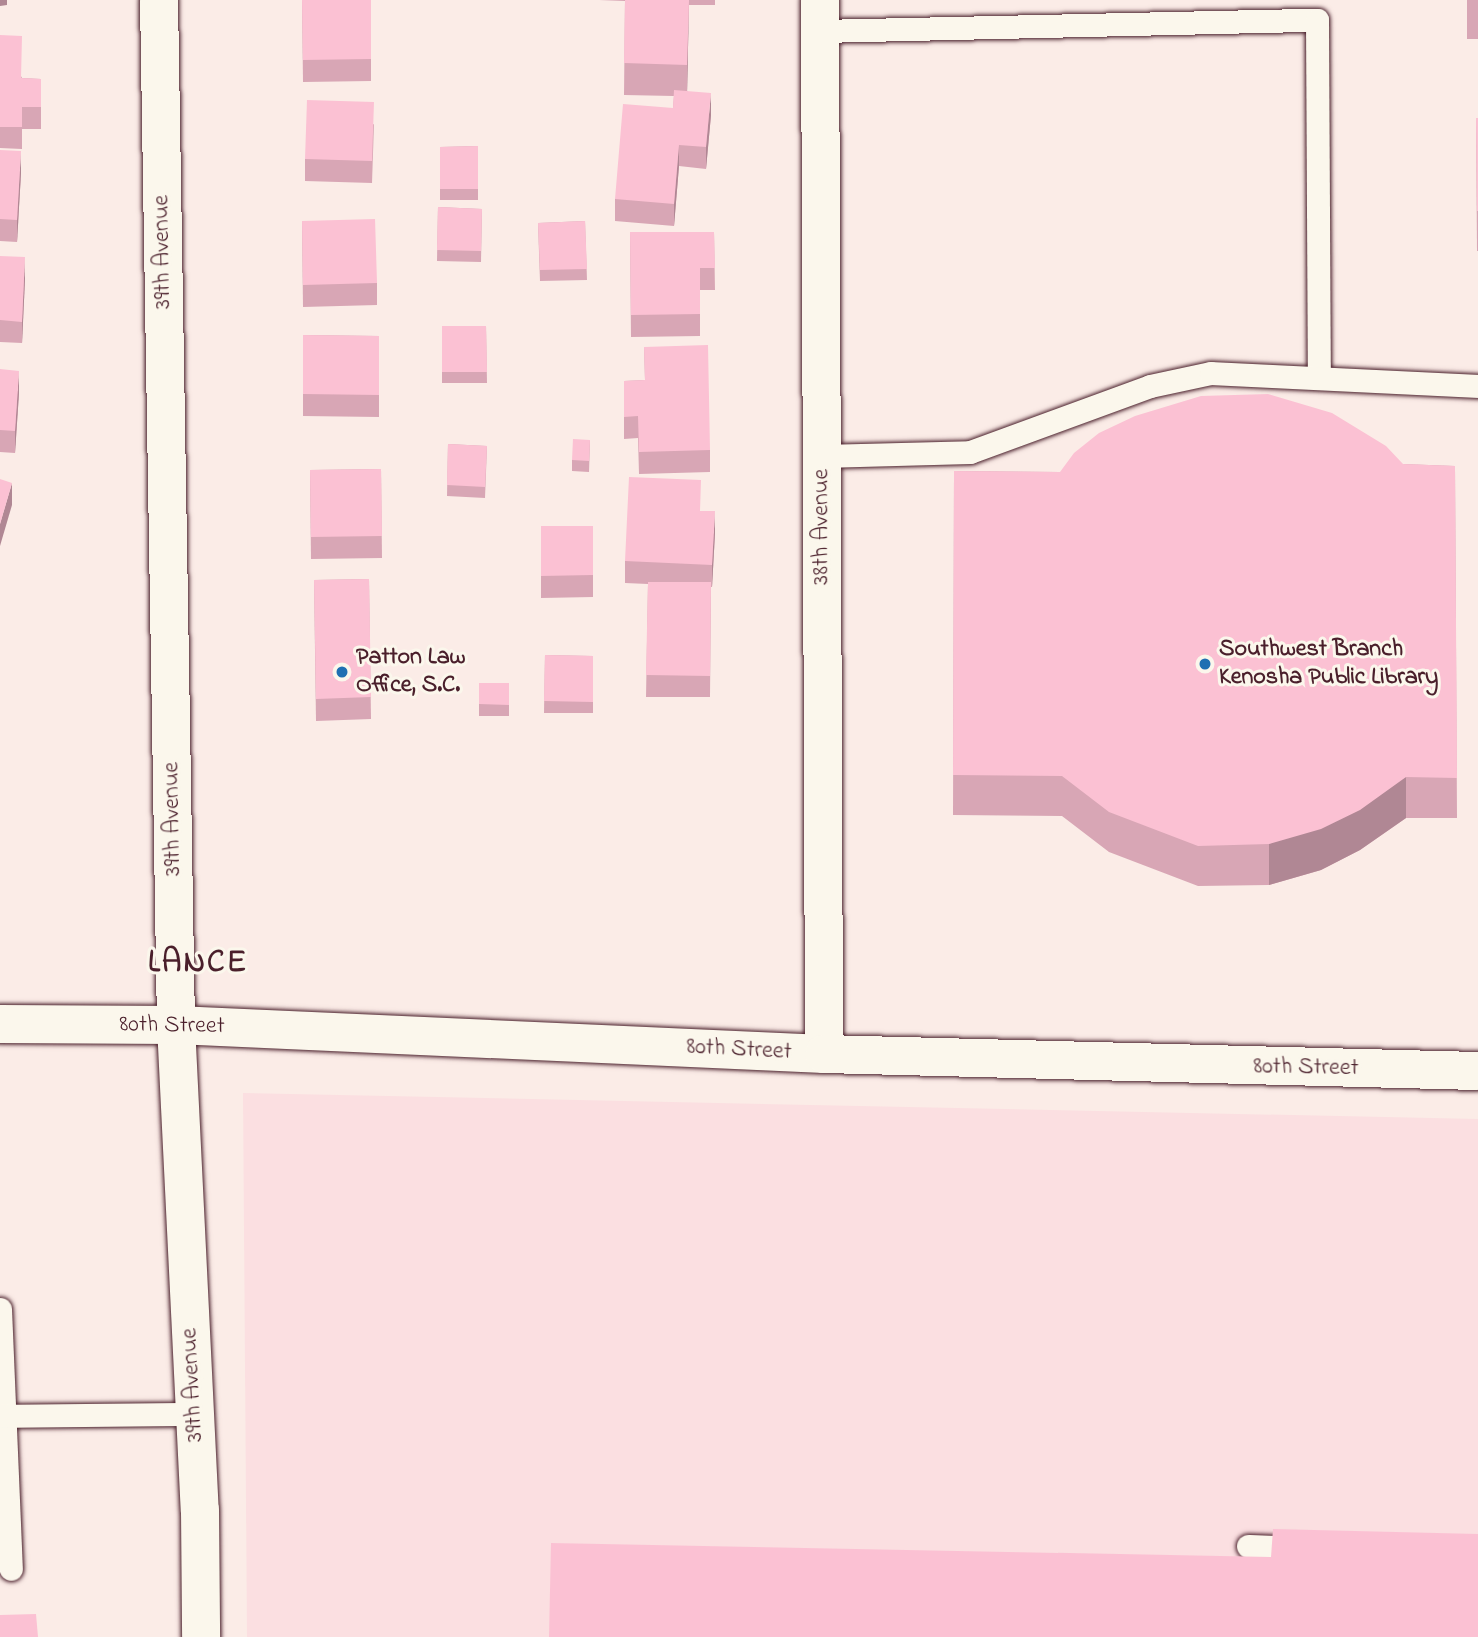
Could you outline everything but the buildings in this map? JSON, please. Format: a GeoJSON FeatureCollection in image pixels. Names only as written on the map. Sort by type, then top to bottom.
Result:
{"type":"FeatureCollection","features":[{"type":"Feature","properties":{"kind":"street","name":"39th Avenue"},"geometry":{"type":"LineString","coordinates":[[159,0],[176,1025],[194,1414],[201,1637]]}},
{"type":"Feature","properties":{"kind":"street","name":"38th Avenue"},"geometry":{"type":"LineString","coordinates":[[820,16],[824,1054]]}},
{"type":"Feature","properties":{"kind":"street","name":"80th Street"},"geometry":{"type":"LineString","coordinates":[[0,1024],[176,1025],[824,1054],[1478,1071]]}},
{"type":"Feature","properties":{"kind":"lane"},"geometry":{"type":"LineString","coordinates":[[820,16],[1317,20],[1319,377]]}},
{"type":"Feature","properties":{"kind":"lane"},"geometry":{"type":"LineString","coordinates":[[822,456],[970,452],[1150,386],[1210,373],[1478,386]]}},
{"type":"Feature","properties":{"kind":"lane"},"geometry":{"type":"LineString","coordinates":[[0,1309],[2,1416],[11,1569]]}},
{"type":"Feature","properties":{"kind":"lane"},"geometry":{"type":"LineString","coordinates":[[2,1416],[194,1414]]}},
{"type":"Feature","properties":{"kind":"lane"},"geometry":{"type":"LineString","coordinates":[[1248,1546],[1330,1549]]}},
{"type":"Feature","properties":{"kind":"shaded area"},"geometry":{"type":"Polygon","coordinates":[[[243,1093],[1478,1119],[1478,1637],[247,1637],[243,1093]]]}},
{"type":"Feature","properties":{"kind":"place","name":"Southwest Branch Kenosha Public Library"},"geometry":{"type":"Point","coordinates":[1205,664]}},
{"type":"Feature","properties":{"kind":"place","name":"Patton Law Office, S.C."},"geometry":{"type":"Point","coordinates":[342,672]}},
{"type":"Feature","properties":{"kind":"district","name":"LANCE"},"geometry":{"type":"Point","coordinates":[198,964]}}]}
